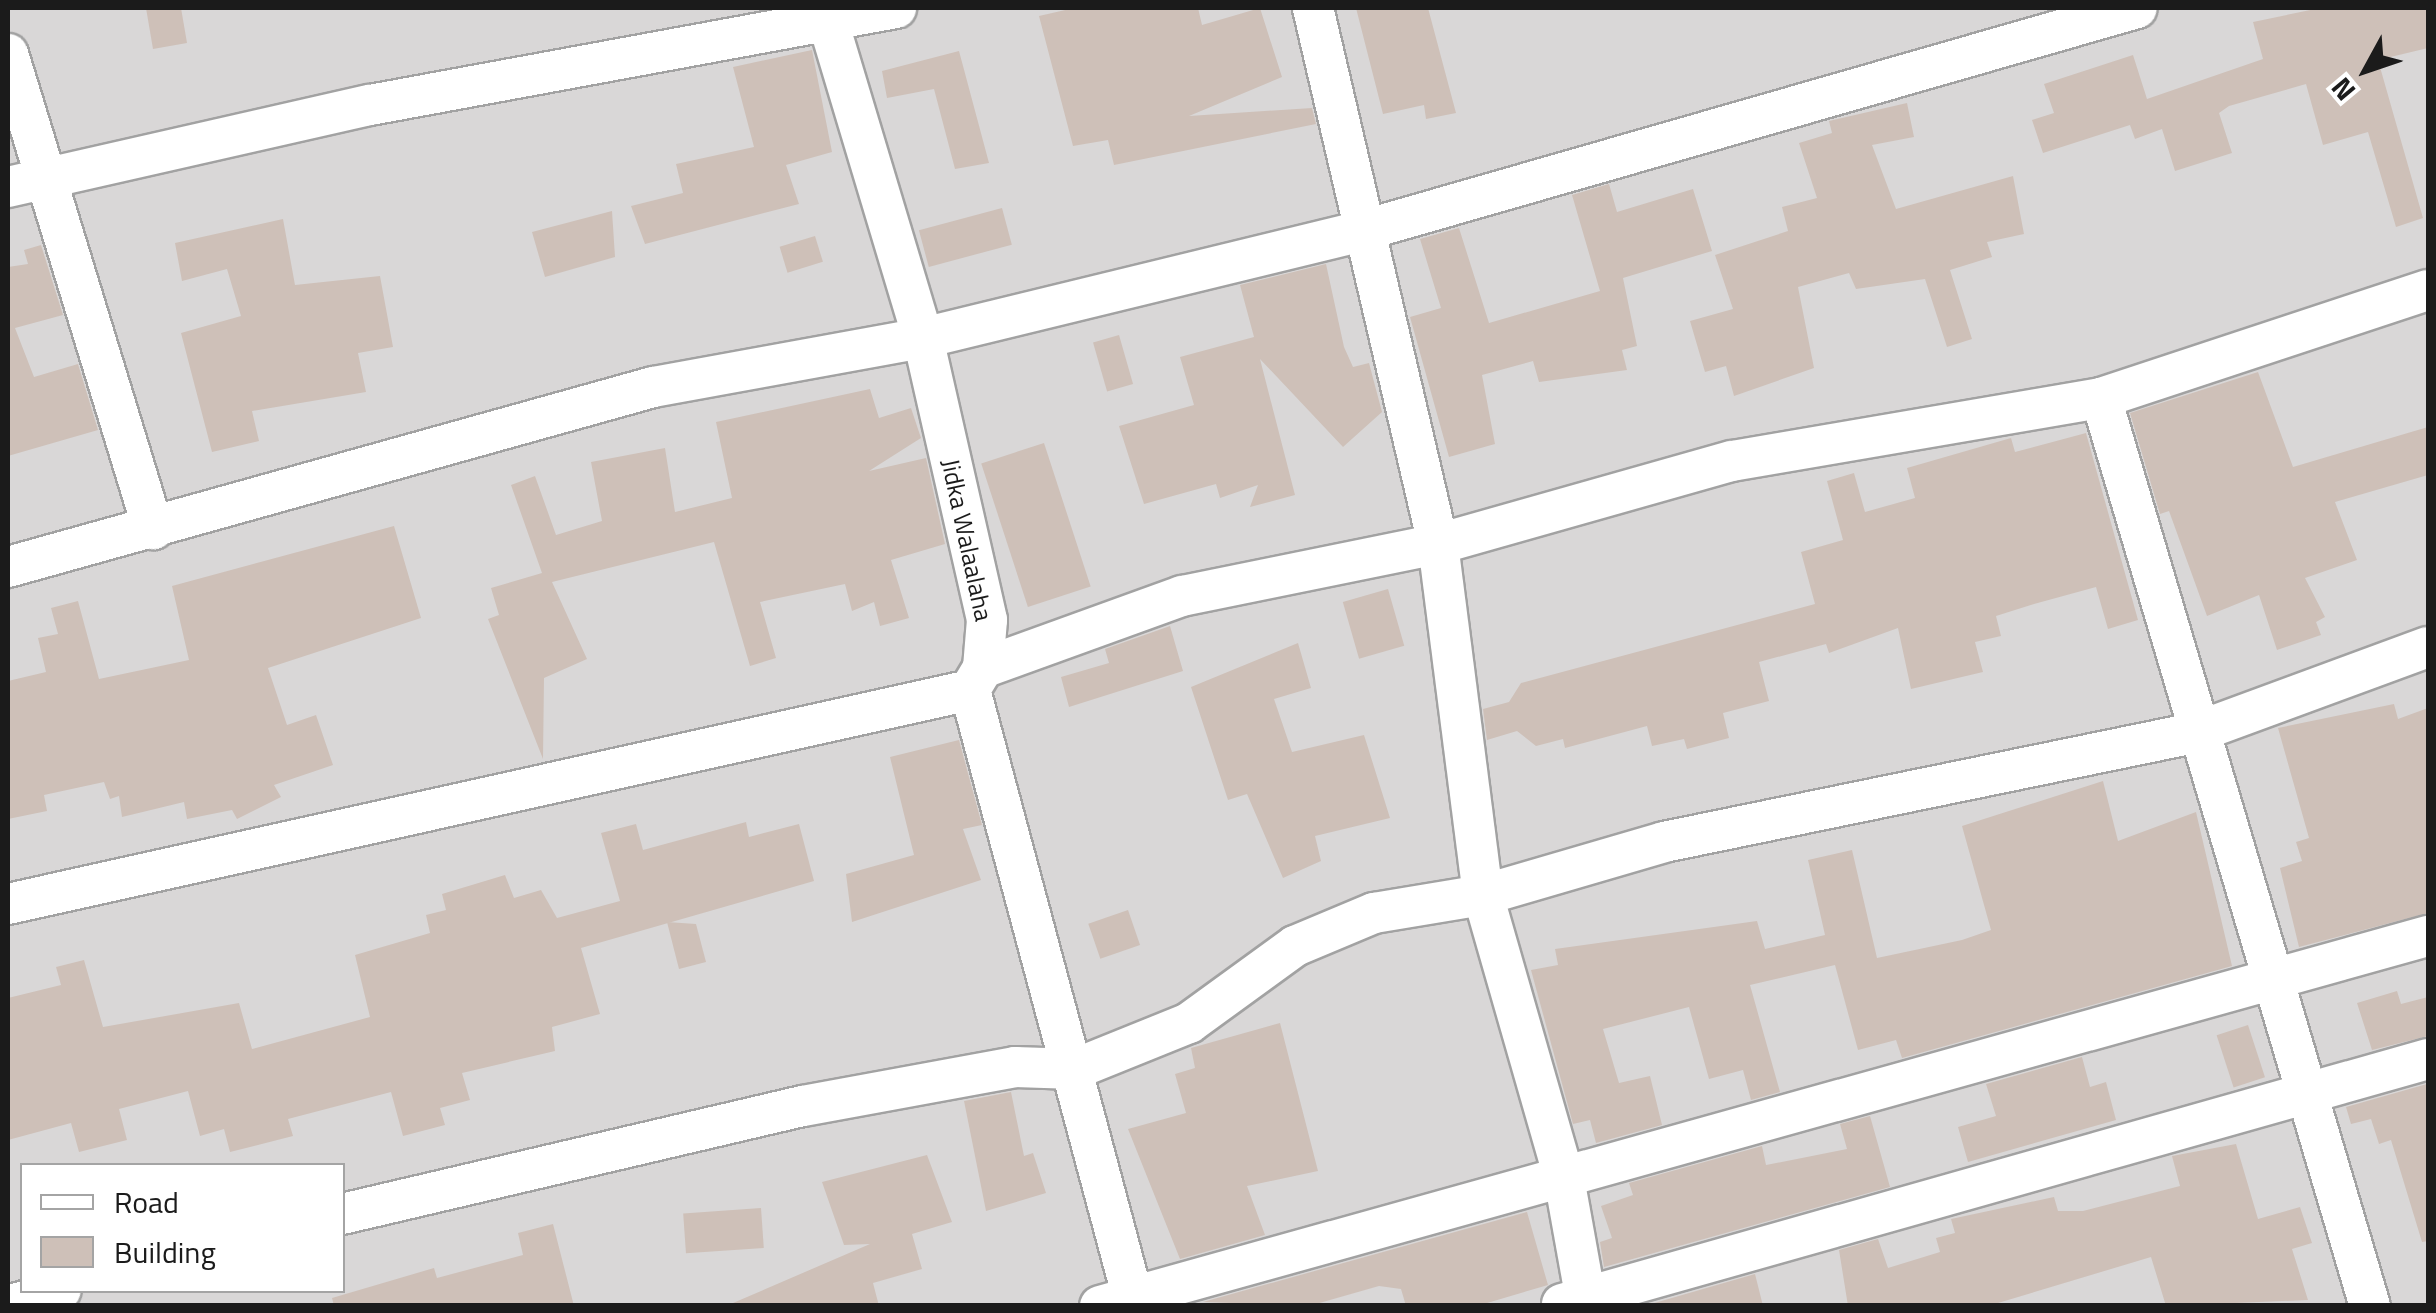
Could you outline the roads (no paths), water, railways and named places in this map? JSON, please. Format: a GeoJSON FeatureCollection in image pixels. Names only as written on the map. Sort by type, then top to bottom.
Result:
{"type":"FeatureCollection","features":[{"type":"Feature","properties":{"kind":"street"},"geometry":{"type":"LineString","coordinates":[[25,183],[484,83],[827,17],[896,8]]}},
{"type":"Feature","properties":{"kind":"street"},"geometry":{"type":"LineString","coordinates":[[1313,8],[1361,231],[1438,544],[1483,894],[1564,1178],[1576,1303],[2428,1059]]}},
{"type":"Feature","properties":{"kind":"street"},"geometry":{"type":"LineString","coordinates":[[8,567],[653,386],[923,338],[1361,231],[2058,17],[2137,8]]}},
{"type":"Feature","properties":{"kind":"street","name":"Jidka Walaalaha"},"geometry":{"type":"LineString","coordinates":[[827,17],[923,338],[987,620],[976,679],[1074,1068],[1122,1303]]}},
{"type":"Feature","properties":{"kind":"street"},"geometry":{"type":"LineString","coordinates":[[8,54],[25,183],[153,529]]}},
{"type":"Feature","properties":{"kind":"street"},"geometry":{"type":"LineString","coordinates":[[8,904],[976,679],[1182,596],[1438,544],[1732,462],[2101,398],[2428,290]]}},
{"type":"Feature","properties":{"kind":"street"},"geometry":{"type":"LineString","coordinates":[[2101,398],[2194,733],[2309,1093],[2370,1306]]}},
{"type":"Feature","properties":{"kind":"street"},"geometry":{"type":"LineString","coordinates":[[345,1213],[803,1106],[1015,1067],[1074,1068],[1190,1023],[1295,946],[1374,913],[1483,894],[1664,842],[2194,733],[2428,647]]}},
{"type":"Feature","properties":{"kind":"street"},"geometry":{"type":"LineString","coordinates":[[1122,1303],[2272,983],[2428,936]]}},
{"type":"Feature","properties":{"kind":"street"},"geometry":{"type":"LineString","coordinates":[[8,1306],[51,1293]]}}]}
